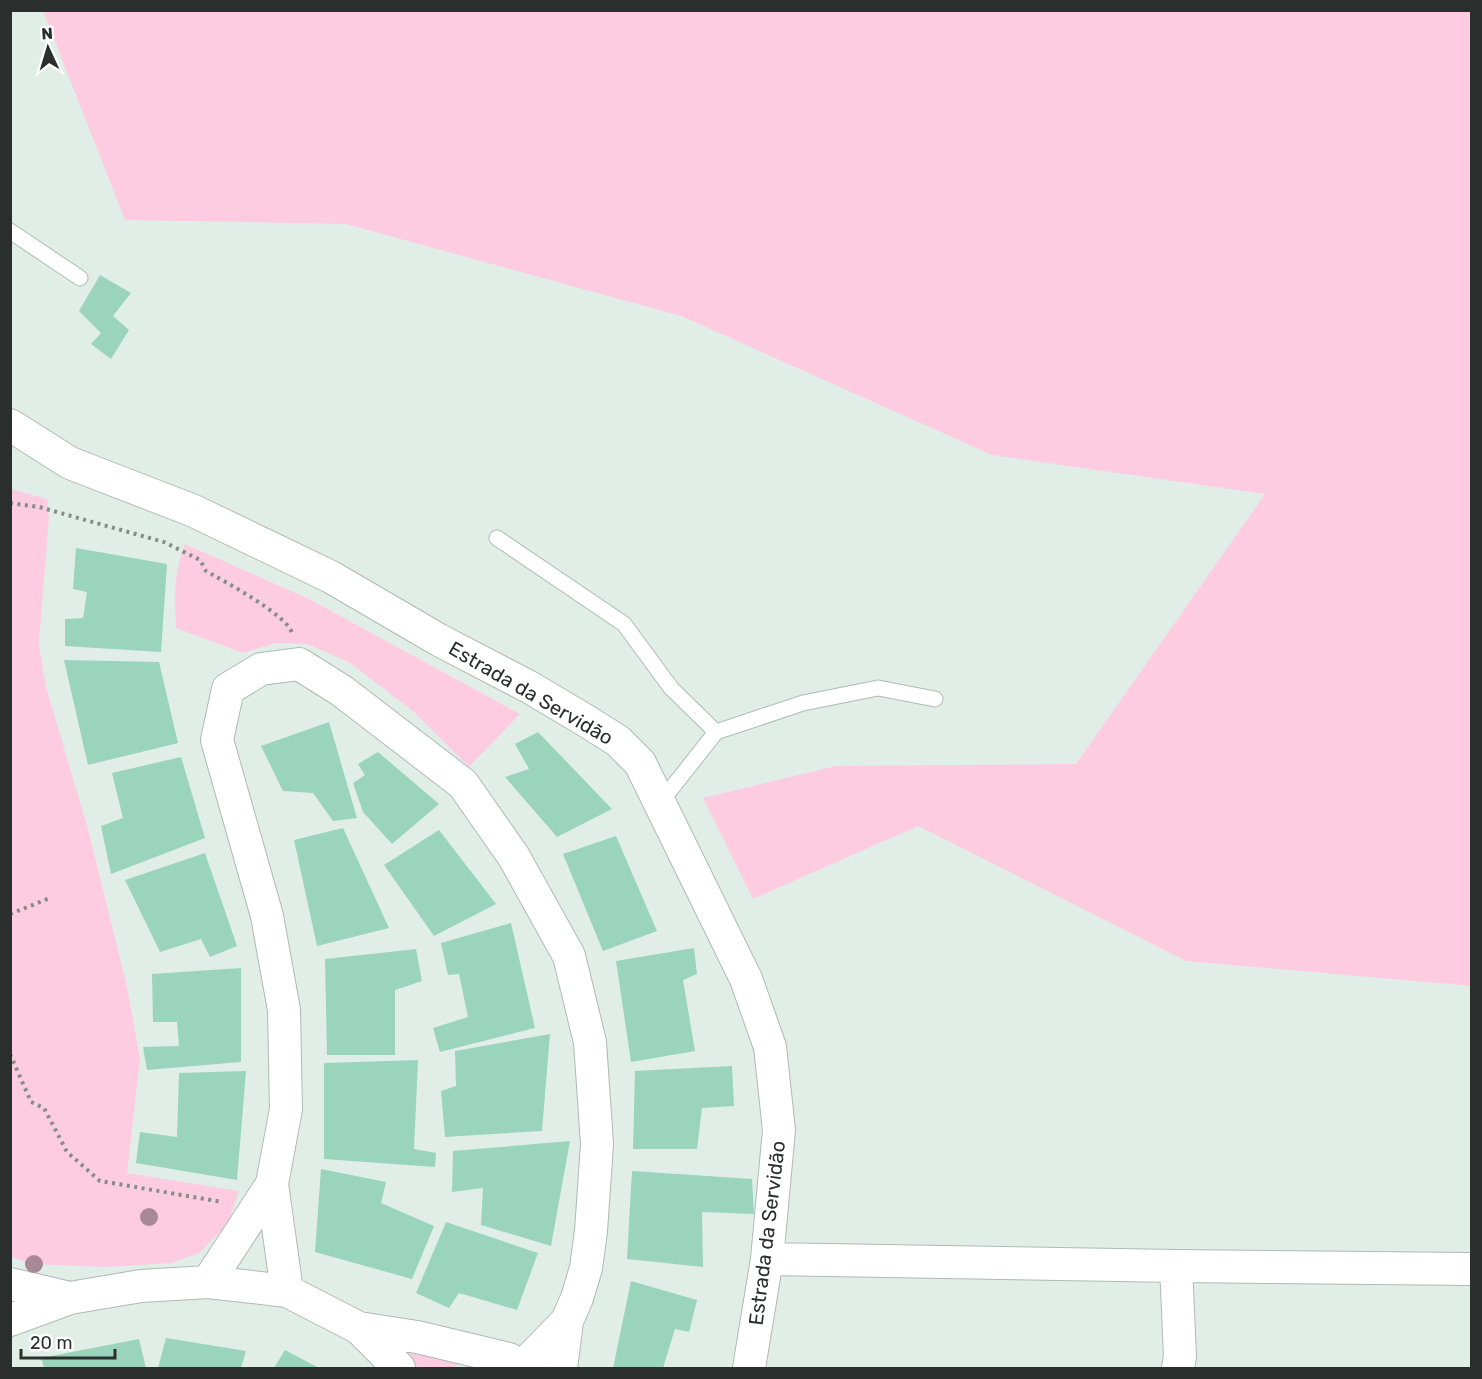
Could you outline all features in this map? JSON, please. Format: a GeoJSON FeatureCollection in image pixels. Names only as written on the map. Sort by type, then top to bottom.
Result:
{"type":"FeatureCollection","features":[{"type":"Feature","properties":{"kind":"street","name":"Estrada da Servidão"},"geometry":{"type":"LineString","coordinates":[[10,425],[70,463],[194,511],[331,577],[439,640],[531,688],[618,741],[640,763],[746,979],[770,1047],[779,1130],[767,1259],[749,1368]]}},
{"type":"Feature","properties":{"kind":"street"},"geometry":{"type":"LineString","coordinates":[[287,1292],[272,1184],[286,1109],[284,1010],[267,916],[217,740],[228,689],[261,669],[299,664],[342,691],[463,784],[514,857],[569,956],[590,1042],[597,1144],[586,1268],[567,1321],[561,1368]]}},
{"type":"Feature","properties":{"kind":"street"},"geometry":{"type":"LineString","coordinates":[[208,1282],[272,1184]]}},
{"type":"Feature","properties":{"kind":"street"},"geometry":{"type":"LineString","coordinates":[[767,1259],[1472,1269]]}},
{"type":"Feature","properties":{"kind":"street"},"geometry":{"type":"LineString","coordinates":[[1176,1266],[1180,1356],[1178,1368]]}},
{"type":"Feature","properties":{"kind":"street"},"geometry":{"type":"LineString","coordinates":[[10,1320],[70,1298],[141,1286],[208,1282],[287,1292],[359,1328],[417,1337],[516,1364],[567,1321]]}},
{"type":"Feature","properties":{"kind":"street"},"geometry":{"type":"LineString","coordinates":[[10,1284],[70,1298]]}},
{"type":"Feature","properties":{"kind":"street"},"geometry":{"type":"LineString","coordinates":[[359,1328],[399,1368]]}},
{"type":"Feature","properties":{"kind":"lane"},"geometry":{"type":"LineString","coordinates":[[10,231],[80,278]]}},
{"type":"Feature","properties":{"kind":"lane"},"geometry":{"type":"LineString","coordinates":[[497,538],[624,624],[671,688],[716,732]]}},
{"type":"Feature","properties":{"kind":"lane"},"geometry":{"type":"LineString","coordinates":[[660,802],[716,732],[803,703],[878,688],[936,699]]}},
{"type":"Feature","properties":{"kind":"path"},"geometry":{"type":"LineString","coordinates":[[10,503],[39,507],[164,542],[200,560],[206,571],[270,611],[290,627],[293,638]]}},
{"type":"Feature","properties":{"kind":"path"},"geometry":{"type":"LineString","coordinates":[[10,914],[50,898]]}},
{"type":"Feature","properties":{"kind":"path"},"geometry":{"type":"LineString","coordinates":[[10,1054],[31,1102],[44,1108],[67,1152],[100,1181],[229,1203]]}},
{"type":"Feature","properties":{"kind":"shaded area"},"geometry":{"type":"Polygon","coordinates":[[[43,11],[1471,11],[1471,986],[1186,961],[918,826],[753,899],[703,798],[836,766],[1076,764],[1265,494],[992,455],[681,316],[346,224],[125,220],[43,11]]]}},
{"type":"Feature","properties":{"kind":"shaded area"},"geometry":{"type":"Polygon","coordinates":[[[11,489],[47,499],[49,517],[39,643],[46,687],[88,829],[127,987],[140,1059],[127,1173],[239,1191],[228,1224],[199,1253],[172,1263],[106,1267],[31,1264],[11,1257],[11,489]]]}},
{"type":"Feature","properties":{"kind":"shaded area"},"geometry":{"type":"Polygon","coordinates":[[[185,544],[309,599],[520,714],[469,767],[414,712],[349,662],[307,644],[276,643],[243,653],[176,628],[176,585],[185,544]]]}},
{"type":"Feature","properties":{"kind":"shaded area"},"geometry":{"type":"Polygon","coordinates":[[[392,1345],[460,1362],[454,1368],[418,1368],[392,1345]]]}},
{"type":"Feature","properties":{"kind":"building"},"geometry":{"type":"Polygon","coordinates":[[[100,275],[131,293],[113,316],[129,330],[111,359],[91,344],[101,333],[79,311],[100,275]]]}},
{"type":"Feature","properties":{"kind":"building"},"geometry":{"type":"Polygon","coordinates":[[[76,548],[167,564],[161,652],[65,646],[65,619],[83,618],[87,592],[73,589],[76,548]]]}},
{"type":"Feature","properties":{"kind":"building"},"geometry":{"type":"Polygon","coordinates":[[[64,660],[159,662],[178,743],[88,765],[64,660]]]}},
{"type":"Feature","properties":{"kind":"building"},"geometry":{"type":"Polygon","coordinates":[[[329,722],[357,818],[333,821],[313,793],[283,791],[261,746],[329,722]]]}},
{"type":"Feature","properties":{"kind":"building"},"geometry":{"type":"Polygon","coordinates":[[[538,732],[612,809],[557,837],[505,777],[529,769],[515,744],[538,732]]]}},
{"type":"Feature","properties":{"kind":"building"},"geometry":{"type":"Polygon","coordinates":[[[378,752],[439,804],[392,844],[363,812],[353,783],[365,775],[358,764],[378,752]]]}},
{"type":"Feature","properties":{"kind":"building"},"geometry":{"type":"Polygon","coordinates":[[[181,757],[205,838],[111,874],[101,826],[123,818],[112,773],[181,757]]]}},
{"type":"Feature","properties":{"kind":"building"},"geometry":{"type":"Polygon","coordinates":[[[343,828],[389,928],[317,946],[294,840],[343,828]]]}},
{"type":"Feature","properties":{"kind":"building"},"geometry":{"type":"Polygon","coordinates":[[[439,830],[496,904],[434,936],[384,865],[439,830]]]}},
{"type":"Feature","properties":{"kind":"building"},"geometry":{"type":"Polygon","coordinates":[[[616,836],[657,931],[603,951],[563,854],[616,836]]]}},
{"type":"Feature","properties":{"kind":"building"},"geometry":{"type":"Polygon","coordinates":[[[205,853],[237,946],[210,957],[201,939],[160,952],[125,880],[205,853]]]}},
{"type":"Feature","properties":{"kind":"building"},"geometry":{"type":"Polygon","coordinates":[[[511,923],[535,1028],[440,1052],[433,1028],[468,1017],[459,974],[448,975],[441,943],[511,923]]]}},
{"type":"Feature","properties":{"kind":"building"},"geometry":{"type":"Polygon","coordinates":[[[694,948],[697,974],[683,980],[695,1051],[631,1062],[616,961],[694,948]]]}},
{"type":"Feature","properties":{"kind":"building"},"geometry":{"type":"Polygon","coordinates":[[[416,949],[422,981],[395,990],[395,1055],[327,1055],[325,959],[416,949]]]}},
{"type":"Feature","properties":{"kind":"building"},"geometry":{"type":"Polygon","coordinates":[[[241,968],[241,1062],[147,1070],[143,1047],[179,1046],[177,1022],[153,1022],[152,974],[241,968]]]}},
{"type":"Feature","properties":{"kind":"building"},"geometry":{"type":"Polygon","coordinates":[[[550,1034],[542,1131],[445,1137],[441,1091],[456,1086],[455,1051],[550,1034]]]}},
{"type":"Feature","properties":{"kind":"building"},"geometry":{"type":"Polygon","coordinates":[[[418,1060],[414,1149],[436,1153],[435,1167],[324,1159],[324,1063],[418,1060]]]}},
{"type":"Feature","properties":{"kind":"building"},"geometry":{"type":"Polygon","coordinates":[[[732,1066],[734,1106],[702,1108],[697,1149],[633,1149],[635,1071],[732,1066]]]}},
{"type":"Feature","properties":{"kind":"building"},"geometry":{"type":"Polygon","coordinates":[[[246,1071],[237,1180],[136,1163],[140,1132],[177,1137],[179,1073],[246,1071]]]}},
{"type":"Feature","properties":{"kind":"building"},"geometry":{"type":"Polygon","coordinates":[[[570,1141],[551,1246],[481,1225],[483,1188],[452,1192],[453,1151],[570,1141]]]}},
{"type":"Feature","properties":{"kind":"building"},"geometry":{"type":"Polygon","coordinates":[[[321,1169],[386,1182],[381,1203],[434,1226],[412,1279],[315,1252],[321,1169]]]}},
{"type":"Feature","properties":{"kind":"building"},"geometry":{"type":"Polygon","coordinates":[[[632,1171],[752,1179],[754,1214],[702,1212],[703,1267],[627,1259],[632,1171]]]}},
{"type":"Feature","properties":{"kind":"building"},"geometry":{"type":"Polygon","coordinates":[[[446,1222],[538,1253],[517,1310],[459,1293],[449,1308],[416,1293],[446,1222]]]}},
{"type":"Feature","properties":{"kind":"building"},"geometry":{"type":"Polygon","coordinates":[[[631,1281],[697,1300],[689,1332],[675,1329],[663,1368],[613,1368],[631,1281]]]}},
{"type":"Feature","properties":{"kind":"building"},"geometry":{"type":"Polygon","coordinates":[[[166,1338],[246,1351],[241,1368],[158,1368],[166,1338]]]}},
{"type":"Feature","properties":{"kind":"building"},"geometry":{"type":"Polygon","coordinates":[[[139,1339],[146,1368],[44,1368],[41,1358],[139,1339]]]}},
{"type":"Feature","properties":{"kind":"building"},"geometry":{"type":"Polygon","coordinates":[[[285,1350],[319,1368],[274,1368],[285,1350]]]}}]}
